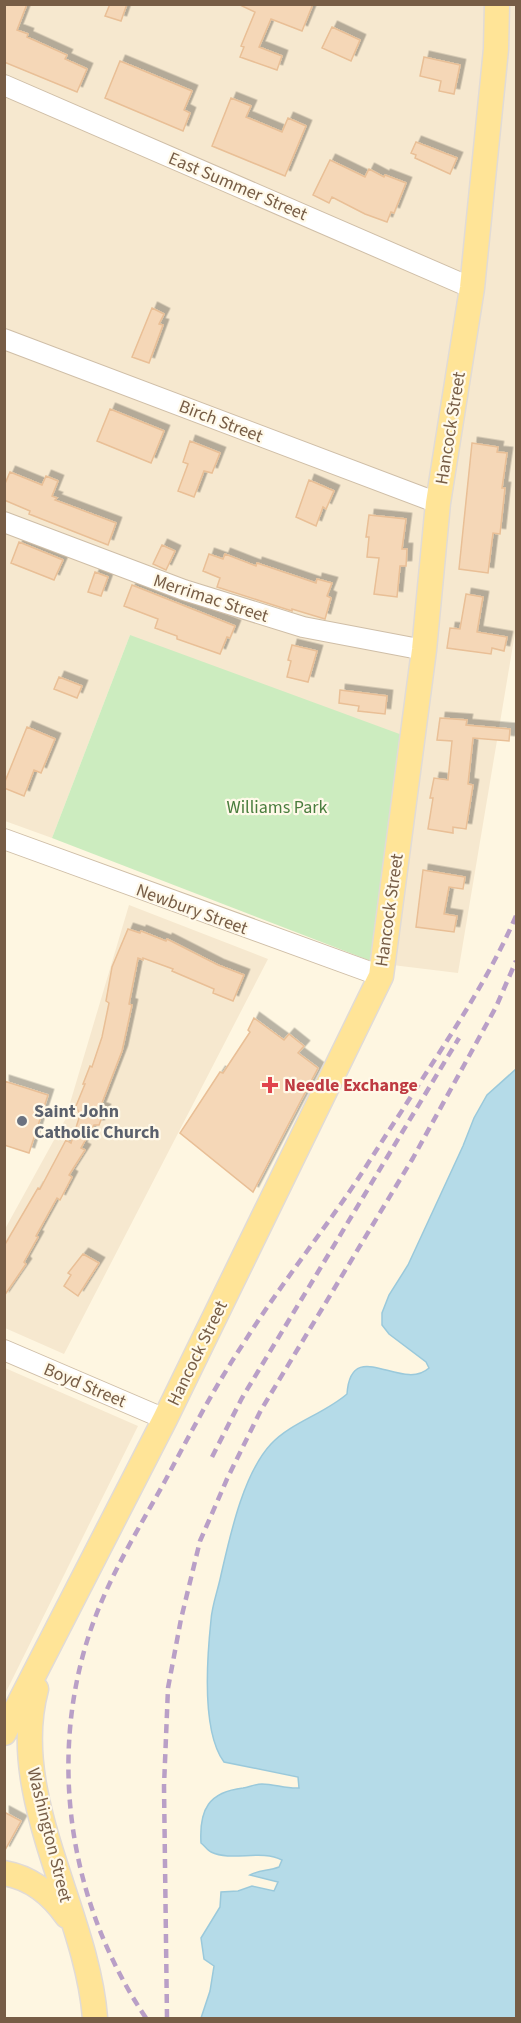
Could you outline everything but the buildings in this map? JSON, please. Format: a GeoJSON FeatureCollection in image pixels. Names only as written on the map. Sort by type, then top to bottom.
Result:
{"type":"FeatureCollection","features":[{"type":"Feature","properties":{"kind":"main road","name":"Hancock Street"},"geometry":{"type":"LineString","coordinates":[[4,1733],[165,1419],[381,976],[424,650],[438,503],[472,288],[496,49],[497,4]]}},
{"type":"Feature","properties":{"kind":"main road","name":"Washington Street"},"geometry":{"type":"LineString","coordinates":[[48,1650],[32,1708],[29,1752],[40,1809],[90,1981],[95,2019]]}},
{"type":"Feature","properties":{"kind":"main road"},"geometry":{"type":"LineString","coordinates":[[4,1873],[24,1879],[44,1890],[59,1905],[74,1928]]}},
{"type":"Feature","properties":{"kind":"street","name":"East Summer Street"},"geometry":{"type":"LineString","coordinates":[[4,85],[472,288]]}},
{"type":"Feature","properties":{"kind":"street","name":"Birch Street"},"geometry":{"type":"LineString","coordinates":[[4,339],[438,503]]}},
{"type":"Feature","properties":{"kind":"street","name":"Merrimac Street"},"geometry":{"type":"LineString","coordinates":[[4,522],[184,590],[303,627],[424,650]]}},
{"type":"Feature","properties":{"kind":"street","name":"Newbury Street"},"geometry":{"type":"LineString","coordinates":[[4,840],[381,976]]}},
{"type":"Feature","properties":{"kind":"street","name":"Boyd Street"},"geometry":{"type":"LineString","coordinates":[[4,1350],[165,1419]]}},
{"type":"Feature","properties":{"kind":"shaded area"},"geometry":{"type":"Polygon","coordinates":[[[4,5],[516,5],[516,627],[458,973],[376,963],[130,635],[52,838],[5,821],[4,5]]]}},
{"type":"Feature","properties":{"kind":"shaded area"},"geometry":{"type":"Polygon","coordinates":[[[129,905],[268,959],[64,1354],[5,1328],[5,1229],[65,1120],[129,905]]]}},
{"type":"Feature","properties":{"kind":"shaded area"},"geometry":{"type":"Polygon","coordinates":[[[5,1368],[138,1426],[5,1694],[5,1368]]]}},
{"type":"Feature","properties":{"kind":"green space","name":"Williams Park"},"geometry":{"type":"Polygon","coordinates":[[[130,635],[405,736],[376,963],[52,838],[130,635]]]}},
{"type":"Feature","properties":{"kind":"water"},"geometry":{"type":"Polygon","coordinates":[[[516,1069],[516,2018],[201,2018],[210,1991],[214,1966],[204,1959],[201,1938],[220,1907],[221,1892],[238,1891],[252,1886],[274,1891],[278,1882],[250,1875],[279,1867],[282,1860],[265,1856],[219,1855],[210,1851],[201,1843],[204,1812],[214,1798],[231,1790],[262,1784],[299,1788],[298,1777],[224,1762],[212,1732],[207,1673],[212,1614],[239,1506],[253,1472],[271,1444],[288,1430],[347,1394],[351,1377],[358,1369],[368,1366],[405,1374],[418,1374],[429,1368],[426,1362],[389,1334],[382,1325],[382,1313],[389,1295],[408,1265],[474,1118],[487,1095],[516,1069]]]}},
{"type":"Feature","properties":{"kind":"railway"},"geometry":{"type":"LineString","coordinates":[[146,2018],[120,1974],[99,1927],[83,1878],[73,1828],[69,1778],[70,1726],[78,1676],[92,1626],[125,1552],[223,1375],[267,1307],[355,1184],[478,991],[516,916]]}},
{"type":"Feature","properties":{"kind":"railway"},"geometry":{"type":"LineString","coordinates":[[167,2018],[164,1786],[168,1688],[181,1619],[200,1541],[261,1410],[413,1158],[496,1007],[516,961]]}},
{"type":"Feature","properties":{"kind":"railway"},"geometry":{"type":"LineString","coordinates":[[212,1457],[242,1398],[459,1038]]}},
{"type":"Feature","properties":{"kind":"place","name":"Needle Exchange"},"geometry":{"type":"Point","coordinates":[270,1085]}},
{"type":"Feature","properties":{"kind":"place","name":"Saint John Catholic Church"},"geometry":{"type":"Point","coordinates":[22,1121]}}]}
